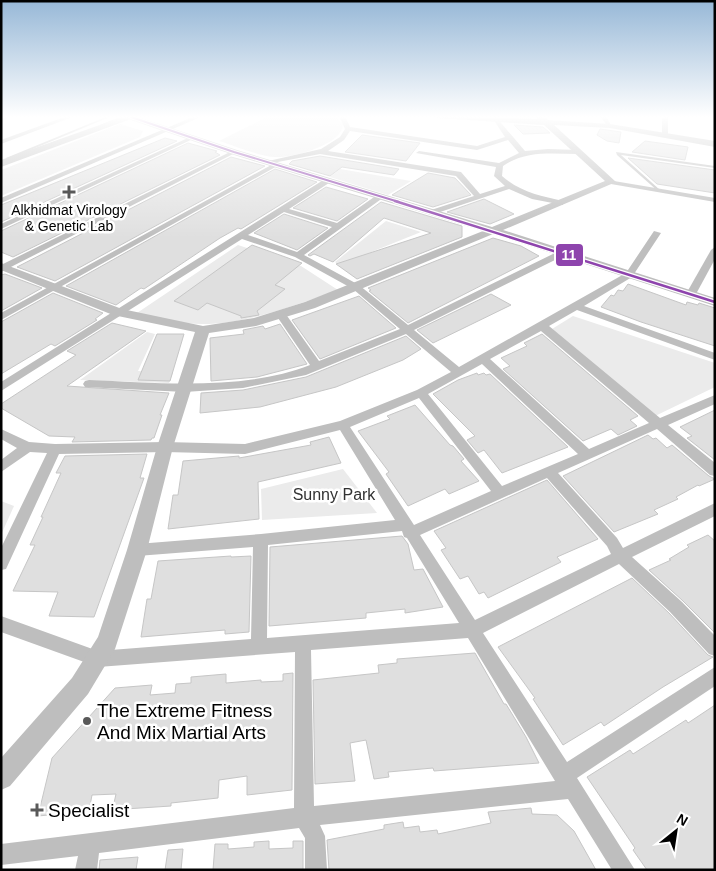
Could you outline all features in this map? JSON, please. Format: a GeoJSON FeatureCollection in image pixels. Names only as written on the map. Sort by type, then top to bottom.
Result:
{"type":"FeatureCollection","features":[{"type":"Feature","properties":{"kind":"street"},"geometry":{"type":"LineString","coordinates":[[1,201],[105,157]]}},
{"type":"Feature","properties":{"kind":"street"},"geometry":{"type":"LineString","coordinates":[[1,226],[152,157]]}},
{"type":"Feature","properties":{"kind":"street"},"geometry":{"type":"LineString","coordinates":[[2,268],[225,157]]}},
{"type":"Feature","properties":{"kind":"street"},"geometry":{"type":"LineString","coordinates":[[250,157],[492,230],[560,254],[715,302]]}},
{"type":"Feature","properties":{"kind":"street"},"geometry":{"type":"LineString","coordinates":[[1,318],[271,163],[300,157]]}},
{"type":"Feature","properties":{"kind":"street"},"geometry":{"type":"LineString","coordinates":[[350,157],[458,174],[478,196]]}},
{"type":"Feature","properties":{"kind":"street"},"geometry":{"type":"LineString","coordinates":[[408,166],[416,157]]}},
{"type":"Feature","properties":{"kind":"street"},"geometry":{"type":"LineString","coordinates":[[444,157],[500,165]]}},
{"type":"Feature","properties":{"kind":"street"},"geometry":{"type":"LineString","coordinates":[[512,157],[500,165],[498,176],[508,187],[532,197],[560,203]]}},
{"type":"Feature","properties":{"kind":"street"},"geometry":{"type":"LineString","coordinates":[[584,157],[611,182],[715,200]]}},
{"type":"Feature","properties":{"kind":"street"},"geometry":{"type":"LineString","coordinates":[[1,387],[328,180]]}},
{"type":"Feature","properties":{"kind":"street"},"geometry":{"type":"LineString","coordinates":[[2,268],[118,312],[203,330],[256,322],[281,315],[356,287],[611,182]]}},
{"type":"Feature","properties":{"kind":"street"},"geometry":{"type":"LineString","coordinates":[[431,213],[508,187]]}},
{"type":"Feature","properties":{"kind":"street"},"geometry":{"type":"LineString","coordinates":[[298,255],[380,197]]}},
{"type":"Feature","properties":{"kind":"street"},"geometry":{"type":"LineString","coordinates":[[282,209],[337,226]]}},
{"type":"Feature","properties":{"kind":"street"},"geometry":{"type":"LineString","coordinates":[[1,433],[27,447],[55,449],[165,447],[245,449],[343,425],[420,393],[542,326],[629,274],[657,233]]}},
{"type":"Feature","properties":{"kind":"street"},"geometry":{"type":"LineString","coordinates":[[241,236],[298,255],[356,287],[458,372]]}},
{"type":"Feature","properties":{"kind":"street"},"geometry":{"type":"LineString","coordinates":[[691,294],[711,263],[715,250]]}},
{"type":"Feature","properties":{"kind":"street"},"geometry":{"type":"LineString","coordinates":[[90,384],[185,388],[243,384],[302,372],[407,330],[560,254]]}},
{"type":"Feature","properties":{"kind":"street"},"geometry":{"type":"LineString","coordinates":[[576,306],[715,357]]}},
{"type":"Feature","properties":{"kind":"street"},"geometry":{"type":"LineString","coordinates":[[281,315],[317,366]]}},
{"type":"Feature","properties":{"kind":"street"},"geometry":{"type":"LineString","coordinates":[[542,326],[715,472]]}},
{"type":"Feature","properties":{"kind":"street"},"geometry":{"type":"LineString","coordinates":[[1,777],[80,686],[107,642],[137,550],[165,447],[203,330]]}},
{"type":"Feature","properties":{"kind":"street"},"geometry":{"type":"LineString","coordinates":[[482,358],[586,454]]}},
{"type":"Feature","properties":{"kind":"street"},"geometry":{"type":"LineString","coordinates":[[420,393],[499,492]]}},
{"type":"Feature","properties":{"kind":"street"},"geometry":{"type":"LineString","coordinates":[[137,550],[406,529],[550,473],[586,454],[715,400]]}},
{"type":"Feature","properties":{"kind":"street"},"geometry":{"type":"LineString","coordinates":[[343,425],[406,529],[624,870]]}},
{"type":"Feature","properties":{"kind":"street"},"geometry":{"type":"LineString","coordinates":[[1,467],[27,447]]}},
{"type":"Feature","properties":{"kind":"street"},"geometry":{"type":"LineString","coordinates":[[1,564],[55,449]]}},
{"type":"Feature","properties":{"kind":"street"},"geometry":{"type":"LineString","coordinates":[[550,473],[612,542],[620,556],[676,607],[715,648]]}},
{"type":"Feature","properties":{"kind":"street"},"geometry":{"type":"LineString","coordinates":[[1,624],[98,659],[472,630],[715,509]]}},
{"type":"Feature","properties":{"kind":"street"},"geometry":{"type":"LineString","coordinates":[[259,647],[261,540]]}},
{"type":"Feature","properties":{"kind":"street"},"geometry":{"type":"LineString","coordinates":[[304,642],[304,817],[315,836],[316,870]]}},
{"type":"Feature","properties":{"kind":"street"},"geometry":{"type":"LineString","coordinates":[[1,855],[568,782],[715,676]]}},
{"type":"Feature","properties":{"kind":"street"},"geometry":{"type":"LineString","coordinates":[[86,870],[90,845]]}},
{"type":"Feature","properties":{"kind":"lane"},"geometry":{"type":"LineString","coordinates":[[621,157],[659,191]]}},
{"type":"Feature","properties":{"kind":"lane"},"geometry":{"type":"LineString","coordinates":[[643,157],[715,167]]}},
{"type":"Feature","properties":{"kind":"green space"},"geometry":{"type":"Polygon","coordinates":[[[36,157],[94,157],[1,196],[1,170],[36,157]]]}},
{"type":"Feature","properties":{"kind":"green space"},"geometry":{"type":"Polygon","coordinates":[[[340,169],[411,181],[388,195],[330,177],[340,169]]]}},
{"type":"Feature","properties":{"kind":"green space"},"geometry":{"type":"Polygon","coordinates":[[[386,221],[421,232],[339,265],[335,262],[386,221]]]}},
{"type":"Feature","properties":{"kind":"green space"},"geometry":{"type":"Polygon","coordinates":[[[238,245],[301,266],[338,290],[264,315],[224,323],[186,323],[137,313],[238,245]]]}},
{"type":"Feature","properties":{"kind":"green space"},"geometry":{"type":"Polygon","coordinates":[[[573,316],[715,363],[715,387],[653,417],[552,329],[573,316]]]}},
{"type":"Feature","properties":{"kind":"green space"},"geometry":{"type":"Polygon","coordinates":[[[147,332],[155,334],[138,371],[173,373],[169,383],[80,380],[147,332]]]}},
{"type":"Feature","properties":{"kind":"green space","name":"Sunny Park"},"geometry":{"type":"Polygon","coordinates":[[[343,469],[377,513],[262,520],[261,489],[343,469]]]}},
{"type":"Feature","properties":{"kind":"green space"},"geometry":{"type":"Polygon","coordinates":[[[1,501],[14,506],[1,535],[1,501]]]}},
{"type":"Feature","properties":{"kind":"building"},"geometry":{"type":"Polygon","coordinates":[[[119,157],[143,157],[1,222],[1,205],[119,157]]]}},
{"type":"Feature","properties":{"kind":"building"},"geometry":{"type":"Polygon","coordinates":[[[159,157],[217,157],[13,257],[1,252],[1,231],[159,157]]]}},
{"type":"Feature","properties":{"kind":"building"},"geometry":{"type":"Polygon","coordinates":[[[231,157],[265,166],[55,281],[17,267],[231,157]]]}},
{"type":"Feature","properties":{"kind":"building"},"geometry":{"type":"Polygon","coordinates":[[[324,157],[399,169],[394,175],[342,167],[330,176],[289,164],[292,161],[324,157]]]}},
{"type":"Feature","properties":{"kind":"building"},"geometry":{"type":"Polygon","coordinates":[[[376,157],[409,157],[406,161],[376,157]]]}},
{"type":"Feature","properties":{"kind":"building"},"geometry":{"type":"Polygon","coordinates":[[[663,157],[686,157],[685,160],[663,157]]]}},
{"type":"Feature","properties":{"kind":"building"},"geometry":{"type":"Polygon","coordinates":[[[628,158],[715,170],[715,193],[657,184],[628,158]]]}},
{"type":"Feature","properties":{"kind":"building"},"geometry":{"type":"Polygon","coordinates":[[[275,169],[317,182],[241,229],[238,228],[220,238],[144,289],[141,288],[116,305],[66,286],[275,169]]]}},
{"type":"Feature","properties":{"kind":"building"},"geometry":{"type":"Polygon","coordinates":[[[428,173],[455,178],[471,195],[433,207],[392,195],[428,173]]]}},
{"type":"Feature","properties":{"kind":"building"},"geometry":{"type":"Polygon","coordinates":[[[326,187],[368,199],[337,221],[293,208],[326,187]]]}},
{"type":"Feature","properties":{"kind":"building"},"geometry":{"type":"Polygon","coordinates":[[[484,199],[514,214],[490,224],[447,212],[484,199]]]}},
{"type":"Feature","properties":{"kind":"building"},"geometry":{"type":"Polygon","coordinates":[[[381,202],[462,226],[462,237],[357,279],[336,264],[431,233],[384,218],[333,262],[314,254],[308,255],[381,202]]]}},
{"type":"Feature","properties":{"kind":"building"},"geometry":{"type":"Polygon","coordinates":[[[284,214],[328,228],[297,250],[254,233],[284,214]]]}},
{"type":"Feature","properties":{"kind":"building"},"geometry":{"type":"Polygon","coordinates":[[[493,238],[521,246],[539,256],[408,323],[369,291],[371,290],[368,288],[493,238]]]}},
{"type":"Feature","properties":{"kind":"building"},"geometry":{"type":"Polygon","coordinates":[[[252,245],[302,263],[275,285],[285,289],[257,311],[259,315],[241,318],[241,316],[207,303],[198,310],[174,301],[252,245]]]}},
{"type":"Feature","properties":{"kind":"building"},"geometry":{"type":"Polygon","coordinates":[[[5,274],[42,288],[1,311],[1,275],[5,274]]]}},
{"type":"Feature","properties":{"kind":"building"},"geometry":{"type":"Polygon","coordinates":[[[628,284],[686,305],[687,302],[698,305],[699,303],[715,308],[715,346],[601,307],[611,295],[614,296],[618,290],[623,291],[628,284]]]}},
{"type":"Feature","properties":{"kind":"building"},"geometry":{"type":"Polygon","coordinates":[[[53,293],[103,313],[95,319],[97,320],[55,346],[51,344],[1,374],[1,322],[53,293]]]}},
{"type":"Feature","properties":{"kind":"building"},"geometry":{"type":"Polygon","coordinates":[[[491,294],[511,305],[433,343],[417,330],[491,294]]]}},
{"type":"Feature","properties":{"kind":"building"},"geometry":{"type":"Polygon","coordinates":[[[359,296],[396,328],[320,359],[292,320],[359,296]]]}},
{"type":"Feature","properties":{"kind":"building"},"geometry":{"type":"Polygon","coordinates":[[[112,323],[146,331],[67,386],[169,393],[160,415],[162,415],[154,438],[151,440],[72,442],[75,437],[49,436],[1,408],[1,404],[76,355],[67,351],[112,323]]]}},
{"type":"Feature","properties":{"kind":"building"},"geometry":{"type":"Polygon","coordinates":[[[280,324],[307,364],[257,377],[211,381],[210,338],[244,334],[243,330],[263,326],[265,329],[280,324]]]}},
{"type":"Feature","properties":{"kind":"building"},"geometry":{"type":"Polygon","coordinates":[[[157,334],[184,334],[170,381],[138,380],[157,334]]]}},
{"type":"Feature","properties":{"kind":"building"},"geometry":{"type":"Polygon","coordinates":[[[542,334],[638,416],[630,420],[637,426],[618,435],[611,429],[583,441],[503,369],[510,366],[501,358],[527,346],[524,343],[542,334]]]}},
{"type":"Feature","properties":{"kind":"building"},"geometry":{"type":"Polygon","coordinates":[[[406,336],[421,349],[403,360],[336,387],[260,407],[200,413],[201,393],[243,390],[306,377],[406,336]]]}},
{"type":"Feature","properties":{"kind":"building"},"geometry":{"type":"Polygon","coordinates":[[[477,373],[478,375],[490,374],[568,447],[502,473],[484,450],[478,453],[467,440],[475,436],[433,394],[458,380],[477,373]]]}},
{"type":"Feature","properties":{"kind":"building"},"geometry":{"type":"Polygon","coordinates":[[[415,405],[464,459],[461,461],[479,481],[449,494],[445,489],[408,506],[386,474],[389,472],[358,431],[390,419],[387,416],[415,405]]]}},
{"type":"Feature","properties":{"kind":"building"},"geometry":{"type":"Polygon","coordinates":[[[715,410],[715,460],[687,438],[692,436],[680,427],[715,410]]]}},
{"type":"Feature","properties":{"kind":"building"},"geometry":{"type":"Polygon","coordinates":[[[648,435],[653,439],[656,438],[667,448],[672,445],[715,479],[698,485],[676,497],[678,499],[654,510],[658,514],[614,532],[563,476],[648,435]]]}},
{"type":"Feature","properties":{"kind":"building"},"geometry":{"type":"Polygon","coordinates":[[[329,437],[341,463],[258,482],[259,519],[168,529],[173,495],[178,495],[183,461],[239,456],[239,458],[311,445],[310,442],[329,437]]]}},
{"type":"Feature","properties":{"kind":"building"},"geometry":{"type":"Polygon","coordinates":[[[147,454],[140,478],[144,478],[94,617],[49,616],[58,592],[13,591],[35,545],[30,545],[61,473],[56,473],[65,456],[147,454]]]}},
{"type":"Feature","properties":{"kind":"building"},"geometry":{"type":"Polygon","coordinates":[[[547,480],[598,539],[557,557],[561,562],[488,598],[484,592],[479,594],[468,576],[460,579],[441,550],[446,548],[434,531],[547,480]]]}},
{"type":"Feature","properties":{"kind":"building"},"geometry":{"type":"Polygon","coordinates":[[[708,535],[715,541],[715,633],[649,570],[671,560],[669,559],[689,547],[687,545],[708,535]]]}},
{"type":"Feature","properties":{"kind":"building"},"geometry":{"type":"Polygon","coordinates":[[[402,536],[408,544],[414,570],[423,569],[443,607],[405,613],[405,609],[366,613],[366,618],[269,626],[270,547],[402,536]]]}},
{"type":"Feature","properties":{"kind":"building"},"geometry":{"type":"Polygon","coordinates":[[[251,556],[249,632],[225,634],[225,630],[141,637],[147,599],[151,599],[158,561],[251,556]]]}},
{"type":"Feature","properties":{"kind":"building"},"geometry":{"type":"Polygon","coordinates":[[[632,578],[669,613],[708,655],[713,657],[604,726],[601,722],[563,745],[533,699],[535,698],[498,647],[632,578]]]}},
{"type":"Feature","properties":{"kind":"building"},"geometry":{"type":"Polygon","coordinates":[[[475,653],[504,704],[506,704],[526,737],[539,763],[434,771],[433,768],[388,772],[389,777],[374,779],[366,740],[350,743],[355,781],[315,784],[313,680],[379,673],[378,665],[397,663],[397,659],[475,653]]]}},
{"type":"Feature","properties":{"kind":"building"},"geometry":{"type":"Polygon","coordinates":[[[293,673],[292,790],[247,795],[247,776],[219,780],[218,798],[171,803],[171,806],[125,809],[112,812],[116,794],[92,795],[89,811],[38,816],[52,758],[115,688],[152,685],[150,695],[175,693],[176,684],[191,683],[191,677],[226,674],[226,683],[261,680],[261,682],[283,681],[283,674],[293,673]]]}},
{"type":"Feature","properties":{"kind":"building"},"geometry":{"type":"Polygon","coordinates":[[[715,705],[715,870],[647,870],[633,850],[635,848],[587,777],[630,750],[633,754],[686,720],[688,723],[715,705]]]}},
{"type":"Feature","properties":{"kind":"building"},"geometry":{"type":"Polygon","coordinates":[[[531,808],[532,814],[557,815],[574,831],[596,870],[329,870],[327,840],[384,829],[384,825],[403,822],[404,828],[419,826],[420,832],[437,830],[438,834],[491,823],[488,812],[531,808]]]}},
{"type":"Feature","properties":{"kind":"building"},"geometry":{"type":"Polygon","coordinates":[[[269,841],[269,849],[293,848],[293,841],[303,841],[303,870],[213,870],[215,844],[228,844],[228,849],[254,847],[254,842],[269,841]]]}},
{"type":"Feature","properties":{"kind":"building"},"geometry":{"type":"Polygon","coordinates":[[[183,849],[181,870],[165,870],[168,850],[183,849]]]}},
{"type":"Feature","properties":{"kind":"building"},"geometry":{"type":"Polygon","coordinates":[[[138,857],[136,870],[99,870],[100,860],[138,857]]]}},
{"type":"Feature","properties":{"kind":"transit line","name":"11"},"geometry":{"type":"LineString","coordinates":[[249,157],[492,230],[715,302]]}},
{"type":"Feature","properties":{"kind":"place","name":"Alkhidmat Virology & Genetic Lab"},"geometry":{"type":"Point","coordinates":[69,192]}},
{"type":"Feature","properties":{"kind":"place","name":"The Extreme Fitness And Mix Martial Arts"},"geometry":{"type":"Point","coordinates":[87,721]}},
{"type":"Feature","properties":{"kind":"place","name":"Specialist"},"geometry":{"type":"Point","coordinates":[37,810]}}]}
